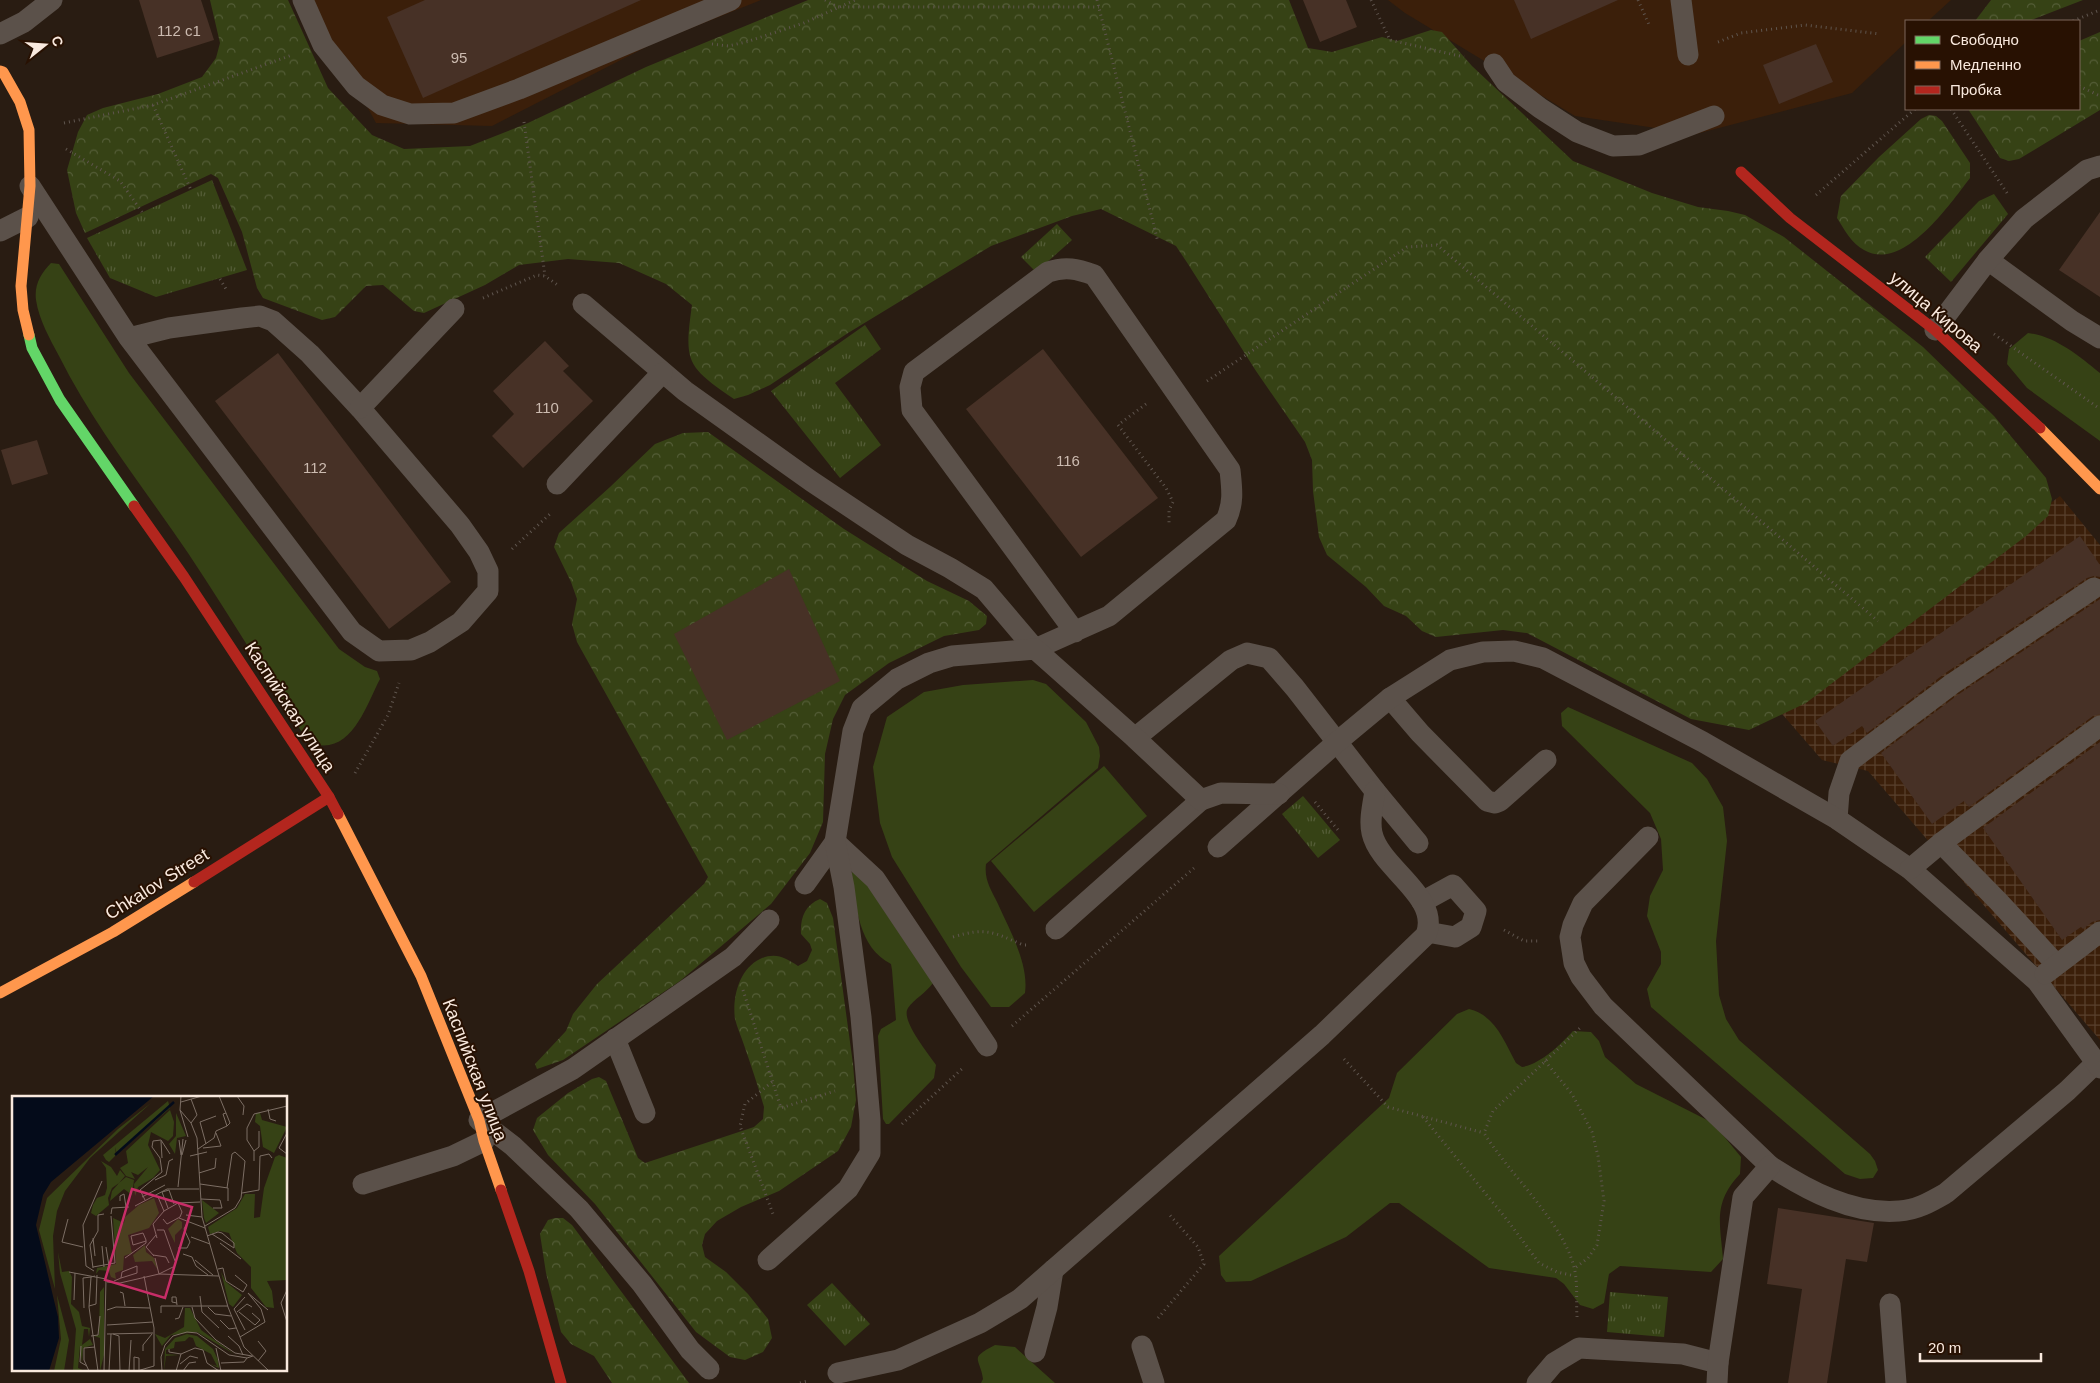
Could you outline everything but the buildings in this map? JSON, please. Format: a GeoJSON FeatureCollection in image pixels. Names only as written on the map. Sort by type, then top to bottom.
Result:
{"type":"FeatureCollection","features":[{"type":"Feature","properties":{"kind":"street","name":"Каспийская улица"},"geometry":{"type":"LineString","coordinates":[[0,71],[3,72],[20,102],[29,130],[30,186],[21,286],[23,310],[32,348],[60,400],[184,577],[329,797],[421,976],[479,1120],[484,1141],[529,1271],[561,1383]]}},
{"type":"Feature","properties":{"kind":"street","name":"улица Кирова"},"geometry":{"type":"LineString","coordinates":[[1741,172],[1790,218],[1934,330],[2058,445],[2100,488]]}},
{"type":"Feature","properties":{"kind":"street","name":"Chkalov Street"},"geometry":{"type":"LineString","coordinates":[[0,993],[113,932],[329,797]]}},
{"type":"Feature","properties":{"kind":"lane"},"geometry":{"type":"LineString","coordinates":[[0,34],[24,22],[52,0]]}},
{"type":"Feature","properties":{"kind":"lane"},"geometry":{"type":"LineString","coordinates":[[303,0],[323,45],[356,86],[382,105],[410,114],[454,113],[520,89],[731,0]]}},
{"type":"Feature","properties":{"kind":"lane"},"geometry":{"type":"LineString","coordinates":[[1681,0],[1688,55]]}},
{"type":"Feature","properties":{"kind":"lane"},"geometry":{"type":"LineString","coordinates":[[1494,64],[1506,82],[1540,108],[1577,132],[1612,146],[1638,145],[1714,116]]}},
{"type":"Feature","properties":{"kind":"lane"},"geometry":{"type":"LineString","coordinates":[[1934,330],[1988,260],[2024,219],[2087,170],[2100,166]]}},
{"type":"Feature","properties":{"kind":"lane"},"geometry":{"type":"LineString","coordinates":[[30,186],[130,338],[352,632],[379,651],[411,650],[430,642],[461,622],[488,591],[488,571],[479,552],[460,525],[360,408],[287,332],[273,321],[260,316],[169,328],[130,338]]}},
{"type":"Feature","properties":{"kind":"lane"},"geometry":{"type":"LineString","coordinates":[[0,231],[28,217]]}},
{"type":"Feature","properties":{"kind":"lane"},"geometry":{"type":"LineString","coordinates":[[1988,260],[2072,321],[2100,338]]}},
{"type":"Feature","properties":{"kind":"lane"},"geometry":{"type":"LineString","coordinates":[[768,1260],[848,1189],[870,1153],[870,1120],[861,1017],[844,887],[835,842],[853,731],[862,708],[897,679],[929,663],[952,656],[1035,649],[1075,632],[1109,616],[1226,520],[1232,508],[1233,495],[1230,470],[1094,275],[1077,268],[1061,268],[1048,272],[914,372],[910,387],[912,410],[1075,632]]}},
{"type":"Feature","properties":{"kind":"lane"},"geometry":{"type":"LineString","coordinates":[[583,304],[685,391],[811,481],[907,545],[984,589],[1035,649],[1201,800]]}},
{"type":"Feature","properties":{"kind":"lane"},"geometry":{"type":"LineString","coordinates":[[360,408],[454,310]]}},
{"type":"Feature","properties":{"kind":"lane"},"geometry":{"type":"LineString","coordinates":[[557,484],[662,373]]}},
{"type":"Feature","properties":{"kind":"lane"},"geometry":{"type":"LineString","coordinates":[[1837,819],[1839,793],[1850,761],[1952,684],[2094,588]]}},
{"type":"Feature","properties":{"kind":"lane"},"geometry":{"type":"LineString","coordinates":[[1218,847],[1336,742],[1390,698],[1450,660],[1475,654],[1514,651],[1543,658],[1703,742],[1837,819],[1910,869],[2037,981],[2098,1065],[1946,1194],[1924,1206],[1901,1211],[1874,1212],[1840,1202],[1797,1184],[1770,1166],[1603,1006],[1581,978],[1574,962],[1570,937],[1583,903],[1648,837]]}},
{"type":"Feature","properties":{"kind":"lane"},"geometry":{"type":"LineString","coordinates":[[1135,738],[1231,660],[1247,653],[1268,658],[1295,688],[1418,843]]}},
{"type":"Feature","properties":{"kind":"lane"},"geometry":{"type":"LineString","coordinates":[[1390,698],[1420,733],[1487,801],[1495,803],[1500,801],[1546,760]]}},
{"type":"Feature","properties":{"kind":"lane"},"geometry":{"type":"LineString","coordinates":[[1910,869],[1941,843],[2100,726]]}},
{"type":"Feature","properties":{"kind":"lane"},"geometry":{"type":"LineString","coordinates":[[838,1373],[898,1360],[980,1323],[1020,1299],[1322,1035],[1427,932],[1430,922],[1427,908],[1380,848],[1372,834],[1375,791]]}},
{"type":"Feature","properties":{"kind":"lane"},"geometry":{"type":"LineString","coordinates":[[1056,929],[1201,800],[1221,793],[1279,794]]}},
{"type":"Feature","properties":{"kind":"lane"},"geometry":{"type":"LineString","coordinates":[[805,884],[835,842]]}},
{"type":"Feature","properties":{"kind":"lane"},"geometry":{"type":"LineString","coordinates":[[835,842],[875,878],[987,1046]]}},
{"type":"Feature","properties":{"kind":"lane"},"geometry":{"type":"LineString","coordinates":[[1941,843],[2056,964]]}},
{"type":"Feature","properties":{"kind":"lane"},"geometry":{"type":"LineString","coordinates":[[1422,902],[1453,885],[1476,911],[1471,927],[1454,937],[1427,932]]}},
{"type":"Feature","properties":{"kind":"lane"},"geometry":{"type":"LineString","coordinates":[[709,1369],[690,1350],[642,1284],[580,1209],[513,1146],[479,1120],[573,1069],[732,957],[769,920]]}},
{"type":"Feature","properties":{"kind":"lane"},"geometry":{"type":"LineString","coordinates":[[2037,981],[2056,964],[2100,932]]}},
{"type":"Feature","properties":{"kind":"lane"},"geometry":{"type":"LineString","coordinates":[[615,1039],[645,1113]]}},
{"type":"Feature","properties":{"kind":"lane"},"geometry":{"type":"LineString","coordinates":[[363,1184],[453,1156],[484,1141]]}},
{"type":"Feature","properties":{"kind":"lane"},"geometry":{"type":"LineString","coordinates":[[1537,1383],[1554,1363],[1579,1348],[1683,1354],[1718,1373],[1743,1197],[1770,1166]]}},
{"type":"Feature","properties":{"kind":"lane"},"geometry":{"type":"LineString","coordinates":[[1035,1352],[1047,1307],[1053,1270]]}},
{"type":"Feature","properties":{"kind":"lane"},"geometry":{"type":"LineString","coordinates":[[1890,1304],[1896,1383]]}},
{"type":"Feature","properties":{"kind":"lane"},"geometry":{"type":"LineString","coordinates":[[1142,1346],[1154,1383]]}},
{"type":"Feature","properties":{"kind":"path"},"geometry":{"type":"LineString","coordinates":[[825,0],[838,7],[1099,8]]}},
{"type":"Feature","properties":{"kind":"path"},"geometry":{"type":"LineString","coordinates":[[670,26],[698,42],[728,46],[804,23],[855,0]]}},
{"type":"Feature","properties":{"kind":"path"},"geometry":{"type":"LineString","coordinates":[[1097,0],[1158,242]]}},
{"type":"Feature","properties":{"kind":"path"},"geometry":{"type":"LineString","coordinates":[[1371,0],[1390,40],[1494,64]]}},
{"type":"Feature","properties":{"kind":"path"},"geometry":{"type":"LineString","coordinates":[[2075,20],[2100,10]]}},
{"type":"Feature","properties":{"kind":"path"},"geometry":{"type":"LineString","coordinates":[[1688,55],[1741,33],[1773,28],[1805,26],[1880,34]]}},
{"type":"Feature","properties":{"kind":"path"},"geometry":{"type":"LineString","coordinates":[[29,130],[153,105],[323,45]]}},
{"type":"Feature","properties":{"kind":"path"},"geometry":{"type":"LineString","coordinates":[[2080,86],[2100,96]]}},
{"type":"Feature","properties":{"kind":"path"},"geometry":{"type":"LineString","coordinates":[[153,105],[191,190]]}},
{"type":"Feature","properties":{"kind":"path"},"geometry":{"type":"LineString","coordinates":[[1790,218],[1914,110]]}},
{"type":"Feature","properties":{"kind":"path"},"geometry":{"type":"LineString","coordinates":[[1952,110],[2024,219]]}},
{"type":"Feature","properties":{"kind":"path"},"geometry":{"type":"LineString","coordinates":[[29,130],[67,149],[120,181],[142,212]]}},
{"type":"Feature","properties":{"kind":"path"},"geometry":{"type":"LineString","coordinates":[[528,148],[545,276]]}},
{"type":"Feature","properties":{"kind":"path"},"geometry":{"type":"LineString","coordinates":[[1180,400],[1407,246],[1437,245],[1878,621]]}},
{"type":"Feature","properties":{"kind":"path"},"geometry":{"type":"LineString","coordinates":[[454,310],[537,274],[545,276],[583,304]]}},
{"type":"Feature","properties":{"kind":"path"},"geometry":{"type":"LineString","coordinates":[[1953,305],[2100,409]]}},
{"type":"Feature","properties":{"kind":"path"},"geometry":{"type":"LineString","coordinates":[[1153,399],[1118,425],[1170,495],[1173,502],[1168,518],[1170,529]]}},
{"type":"Feature","properties":{"kind":"path"},"geometry":{"type":"LineString","coordinates":[[353,777],[388,715],[411,650]]}},
{"type":"Feature","properties":{"kind":"path"},"geometry":{"type":"LineString","coordinates":[[870,1153],[987,1046],[1181,879]]}},
{"type":"Feature","properties":{"kind":"path"},"geometry":{"type":"LineString","coordinates":[[922,946],[969,932],[992,931],[1023,945],[1036,946],[1056,929]]}},
{"type":"Feature","properties":{"kind":"path"},"geometry":{"type":"LineString","coordinates":[[743,988],[781,1108],[831,1092]]}},
{"type":"Feature","properties":{"kind":"path"},"geometry":{"type":"LineString","coordinates":[[1484,1133],[1493,1110],[1603,1006]]}},
{"type":"Feature","properties":{"kind":"path"},"geometry":{"type":"LineString","coordinates":[[1322,1035],[1388,1107],[1484,1133],[1497,1154],[1561,1234],[1575,1268],[1579,1348]]}},
{"type":"Feature","properties":{"kind":"path"},"geometry":{"type":"LineString","coordinates":[[1545,1061],[1572,1094],[1592,1132],[1598,1156],[1604,1201],[1597,1244],[1588,1258],[1575,1268]]}},
{"type":"Feature","properties":{"kind":"path"},"geometry":{"type":"LineString","coordinates":[[772,1082],[745,1104],[740,1126],[785,1244]]}},
{"type":"Feature","properties":{"kind":"path"},"geometry":{"type":"LineString","coordinates":[[1423,1117],[1508,1221],[1539,1263],[1557,1272],[1575,1276]]}},
{"type":"Feature","properties":{"kind":"path"},"geometry":{"type":"LineString","coordinates":[[1142,1346],[1146,1331],[1204,1264],[1198,1247],[1146,1189]]}},
{"type":"Feature","properties":{"kind":"shaded area"},"geometry":{"type":"Polygon","coordinates":[[[310,0],[761,0],[654,43],[492,126],[376,123],[310,0]]]}},
{"type":"Feature","properties":{"kind":"shaded area"},"geometry":{"type":"Polygon","coordinates":[[[1388,0],[1951,0],[1929,20],[1905,20],[1905,43],[1852,93],[1696,134],[1575,116],[1405,13],[1388,0]]]}},
{"type":"Feature","properties":{"kind":"shaded area"},"geometry":{"type":"Polygon","coordinates":[[[2060,496],[2100,545],[2100,1040],[1868,771],[1822,760],[1777,708],[2060,496]]]}},
{"type":"Feature","properties":{"kind":"green space"},"geometry":{"type":"Polygon","coordinates":[[[210,0],[288,0],[328,88],[372,135],[404,149],[470,146],[528,123],[646,67],[808,0],[1289,0],[1308,48],[1332,52],[1382,37],[1397,41],[1431,30],[1442,32],[1472,66],[1573,161],[1652,193],[1698,207],[1745,215],[1784,237],[1923,347],[1994,416],[2046,478],[2052,499],[2048,516],[2026,536],[1806,703],[1749,730],[1691,719],[1527,633],[1503,630],[1436,637],[1422,631],[1406,616],[1384,606],[1366,587],[1327,555],[1319,537],[1313,491],[1312,460],[1305,442],[1256,371],[1176,246],[1101,209],[1072,216],[991,246],[848,333],[770,385],[734,399],[706,378],[692,361],[688,339],[692,305],[666,284],[619,263],[568,259],[519,265],[485,285],[424,313],[414,311],[383,285],[366,286],[335,317],[322,320],[263,298],[257,288],[242,232],[218,178],[211,174],[85,233],[76,213],[67,170],[78,132],[87,115],[103,108],[158,94],[202,77],[216,58],[220,43],[210,0]]]}},
{"type":"Feature","properties":{"kind":"green space"},"geometry":{"type":"Polygon","coordinates":[[[1991,0],[2083,0],[2032,20],[1976,20],[1991,0]]]}},
{"type":"Feature","properties":{"kind":"green space"},"geometry":{"type":"Polygon","coordinates":[[[2100,32],[2100,110],[2019,159],[2009,161],[2000,158],[1969,110],[2080,110],[2080,41],[2100,32]]]}},
{"type":"Feature","properties":{"kind":"green space"},"geometry":{"type":"Polygon","coordinates":[[[1929,115],[1936,116],[1942,121],[1970,163],[1970,178],[1938,218],[1909,244],[1894,252],[1879,255],[1864,250],[1852,240],[1837,218],[1841,196],[1879,157],[1921,119],[1929,115]]]}},
{"type":"Feature","properties":{"kind":"green space"},"geometry":{"type":"Polygon","coordinates":[[[212,180],[247,270],[156,297],[110,278],[87,238],[212,180]]]}},
{"type":"Feature","properties":{"kind":"green space"},"geometry":{"type":"Polygon","coordinates":[[[1994,194],[2008,214],[1951,282],[1925,257],[1979,201],[1994,194]]]}},
{"type":"Feature","properties":{"kind":"green space"},"geometry":{"type":"Polygon","coordinates":[[[1057,224],[1072,240],[1036,272],[1021,257],[1057,224]]]}},
{"type":"Feature","properties":{"kind":"green space"},"geometry":{"type":"Polygon","coordinates":[[[51,263],[59,264],[129,373],[339,649],[365,667],[377,671],[380,679],[362,716],[345,737],[335,743],[323,745],[308,742],[188,553],[88,407],[49,336],[37,307],[37,284],[41,275],[51,263]]]}},
{"type":"Feature","properties":{"kind":"green space"},"geometry":{"type":"Polygon","coordinates":[[[865,325],[881,349],[835,383],[881,445],[840,478],[771,391],[865,325]]]}},
{"type":"Feature","properties":{"kind":"green space"},"geometry":{"type":"Polygon","coordinates":[[[2028,333],[2057,342],[2100,373],[2100,441],[2027,388],[2007,364],[2009,349],[2028,333]]]}},
{"type":"Feature","properties":{"kind":"green space"},"geometry":{"type":"Polygon","coordinates":[[[708,432],[844,529],[927,581],[969,601],[987,616],[986,624],[979,630],[944,636],[889,663],[845,695],[833,719],[825,754],[823,822],[810,853],[771,904],[680,981],[563,1060],[537,1069],[535,1064],[566,1031],[573,1014],[597,984],[704,884],[708,877],[577,642],[572,624],[577,599],[554,547],[559,533],[655,444],[683,433],[708,432]]]}},
{"type":"Feature","properties":{"kind":"green space"},"geometry":{"type":"Polygon","coordinates":[[[1033,680],[1046,684],[1086,722],[1099,747],[1100,756],[1098,768],[986,864],[986,875],[989,884],[1018,948],[1025,982],[1025,993],[1009,1007],[991,1007],[961,967],[892,857],[880,823],[873,767],[887,717],[924,692],[963,685],[1033,680]]]}},
{"type":"Feature","properties":{"kind":"green space"},"geometry":{"type":"Polygon","coordinates":[[[1568,707],[1692,763],[1707,779],[1723,807],[1727,841],[1716,941],[1719,995],[1726,1019],[1739,1040],[1870,1154],[1878,1170],[1873,1178],[1860,1179],[1845,1174],[1651,1007],[1647,989],[1661,964],[1661,952],[1647,916],[1650,896],[1663,870],[1661,839],[1650,813],[1562,726],[1561,713],[1568,707]]]}},
{"type":"Feature","properties":{"kind":"green space"},"geometry":{"type":"Polygon","coordinates":[[[1104,766],[1147,816],[1034,912],[991,861],[1104,766]]]}},
{"type":"Feature","properties":{"kind":"green space"},"geometry":{"type":"Polygon","coordinates":[[[1303,796],[1340,840],[1318,858],[1282,814],[1303,796]]]}},
{"type":"Feature","properties":{"kind":"green space"},"geometry":{"type":"Polygon","coordinates":[[[853,872],[865,882],[933,983],[908,1008],[907,1013],[911,1028],[936,1065],[934,1078],[889,1124],[886,1124],[883,1119],[878,1036],[881,1029],[896,1020],[892,970],[891,964],[880,957],[865,937],[857,912],[850,874],[853,872]]]}},
{"type":"Feature","properties":{"kind":"green space"},"geometry":{"type":"Polygon","coordinates":[[[820,899],[827,903],[833,918],[853,1064],[856,1100],[851,1127],[838,1151],[779,1191],[741,1207],[717,1221],[705,1234],[702,1245],[705,1257],[726,1272],[748,1294],[768,1319],[772,1338],[763,1352],[745,1360],[730,1357],[696,1332],[595,1204],[548,1155],[533,1130],[537,1118],[568,1093],[599,1077],[606,1081],[638,1158],[645,1163],[754,1127],[763,1119],[764,1107],[735,1019],[736,993],[742,977],[760,959],[780,956],[798,966],[807,961],[812,950],[810,944],[801,934],[801,923],[807,908],[820,899]]]}},
{"type":"Feature","properties":{"kind":"green space"},"geometry":{"type":"Polygon","coordinates":[[[1469,1009],[1478,1012],[1492,1023],[1503,1038],[1516,1063],[1522,1067],[1543,1058],[1573,1031],[1591,1032],[1599,1041],[1605,1057],[1636,1084],[1713,1123],[1741,1157],[1740,1174],[1731,1184],[1726,1194],[1720,1214],[1723,1259],[1711,1272],[1620,1266],[1609,1274],[1604,1303],[1593,1309],[1580,1305],[1564,1284],[1556,1278],[1489,1268],[1399,1203],[1390,1203],[1346,1237],[1251,1281],[1226,1282],[1221,1275],[1219,1256],[1389,1098],[1397,1073],[1457,1014],[1469,1009]]]}},
{"type":"Feature","properties":{"kind":"green space"},"geometry":{"type":"Polygon","coordinates":[[[563,1218],[572,1225],[689,1383],[612,1383],[594,1356],[571,1344],[561,1332],[546,1273],[540,1234],[548,1220],[563,1218]]]}},
{"type":"Feature","properties":{"kind":"green space"},"geometry":{"type":"Polygon","coordinates":[[[832,1283],[870,1324],[845,1346],[807,1305],[832,1283]]]}},
{"type":"Feature","properties":{"kind":"green space"},"geometry":{"type":"Polygon","coordinates":[[[1610,1292],[1668,1297],[1664,1337],[1607,1332],[1610,1292]]]}},
{"type":"Feature","properties":{"kind":"green space"},"geometry":{"type":"Polygon","coordinates":[[[995,1345],[1015,1347],[1055,1383],[981,1383],[983,1379],[978,1362],[979,1356],[995,1345]]]}},
{"type":"Feature","properties":{"kind":"traffic: fast"},"geometry":{"type":"LineString","coordinates":[[29,335],[32,348],[60,400],[134,506]]}},
{"type":"Feature","properties":{"kind":"traffic: slow"},"geometry":{"type":"LineString","coordinates":[[0,71],[3,72],[20,102],[29,130],[30,186],[21,286],[23,310],[29,335]]}},
{"type":"Feature","properties":{"kind":"traffic: slow"},"geometry":{"type":"LineString","coordinates":[[2040,428],[2100,489]]}},
{"type":"Feature","properties":{"kind":"traffic: slow"},"geometry":{"type":"LineString","coordinates":[[338,814],[421,976],[479,1120],[484,1141],[501,1190]]}},
{"type":"Feature","properties":{"kind":"traffic: slow"},"geometry":{"type":"LineString","coordinates":[[0,993],[113,932],[194,882]]}},
{"type":"Feature","properties":{"kind":"traffic: jam"},"geometry":{"type":"LineString","coordinates":[[1741,172],[1790,218],[1935,330],[2040,428]]}},
{"type":"Feature","properties":{"kind":"traffic: jam"},"geometry":{"type":"LineString","coordinates":[[134,506],[184,577],[329,797],[338,814]]}},
{"type":"Feature","properties":{"kind":"traffic: jam"},"geometry":{"type":"LineString","coordinates":[[194,882],[329,797]]}},
{"type":"Feature","properties":{"kind":"traffic: jam"},"geometry":{"type":"LineString","coordinates":[[501,1190],[529,1271],[561,1383]]}}]}
